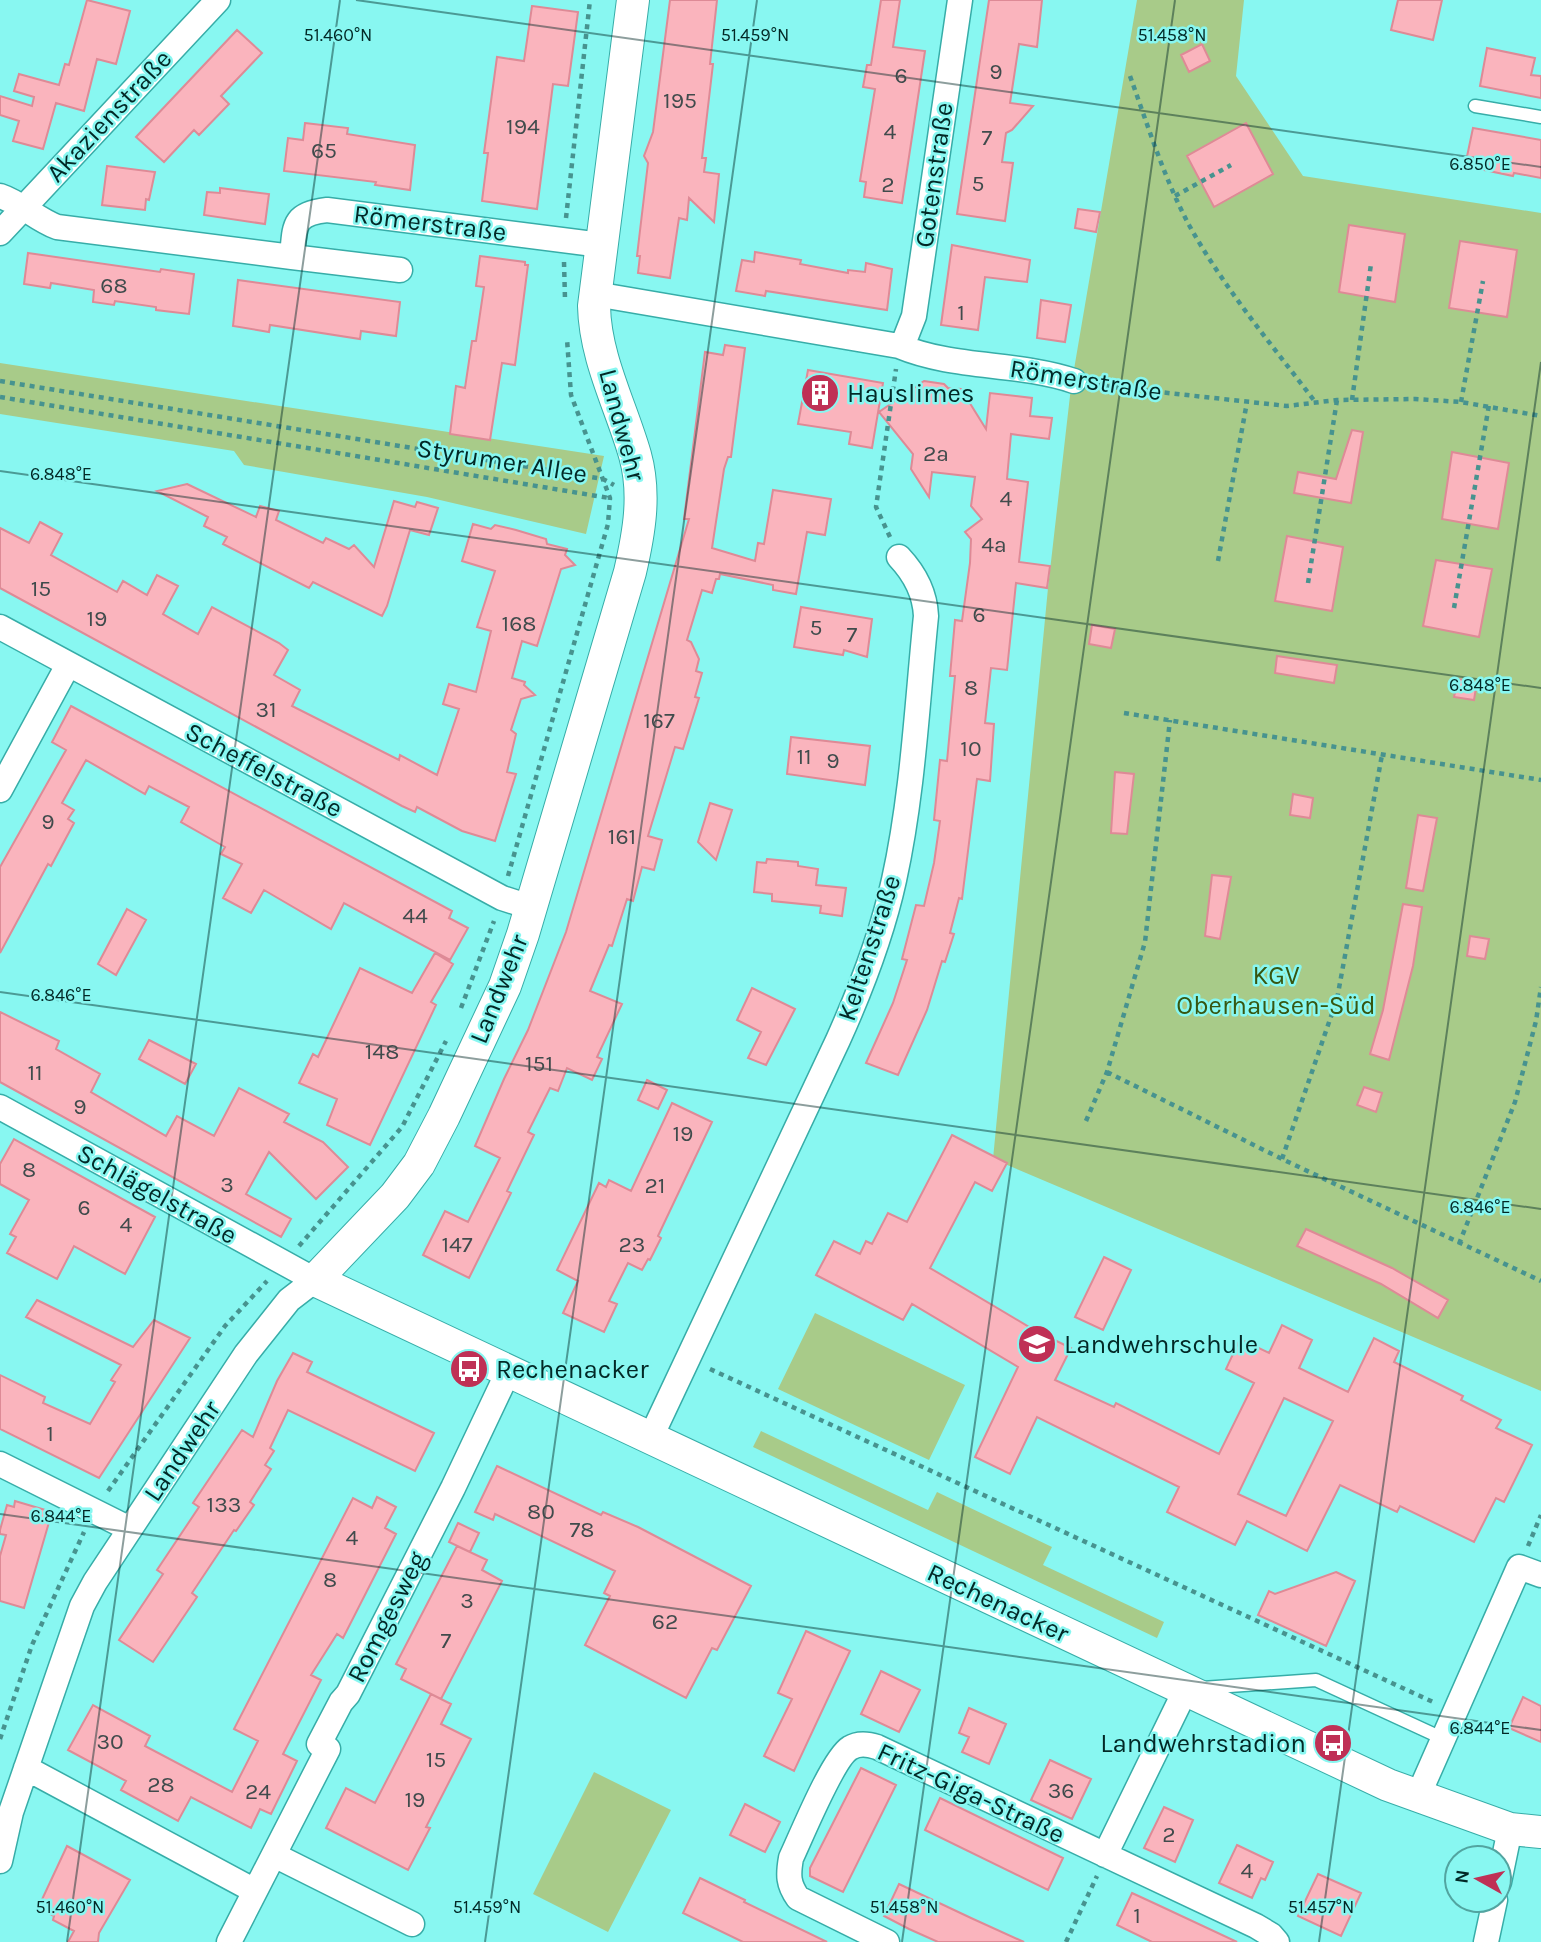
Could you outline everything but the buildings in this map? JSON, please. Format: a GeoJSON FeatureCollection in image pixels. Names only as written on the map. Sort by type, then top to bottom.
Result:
{"type":"FeatureCollection","features":[{"type":"Feature","properties":{"kind":"street","name":"Akazienstraße"},"geometry":{"type":"LineString","coordinates":[[0,233],[218,0]]}},
{"type":"Feature","properties":{"kind":"street","name":"Landwehr"},"geometry":{"type":"LineString","coordinates":[[1,1854],[11,1812],[26,1768],[82,1606],[94,1582],[246,1354],[289,1300],[315,1280],[395,1196],[419,1164],[444,1116],[515,960],[516,903],[630,572],[638,541],[642,502],[636,457],[595,331],[595,294],[633,0]]}},
{"type":"Feature","properties":{"kind":"street","name":"Gotenstraße"},"geometry":{"type":"LineString","coordinates":[[899,346],[905,339],[914,316],[960,0]]}},
{"type":"Feature","properties":{"kind":"street","name":"Römerstraße"},"geometry":{"type":"LineString","coordinates":[[0,196],[39,220],[57,227],[400,271]]}},
{"type":"Feature","properties":{"kind":"street","name":"Römerstraße"},"geometry":{"type":"LineString","coordinates":[[292,257],[295,225],[299,218],[314,211],[327,210],[601,244]]}},
{"type":"Feature","properties":{"kind":"street","name":"Römerstraße"},"geometry":{"type":"LineString","coordinates":[[595,294],[899,346],[923,356],[1052,374],[1073,381]]}},
{"type":"Feature","properties":{"kind":"street","name":"Keltenstraße"},"geometry":{"type":"LineString","coordinates":[[650,1439],[855,1004],[891,894],[908,786],[926,616],[923,593],[900,557]]}},
{"type":"Feature","properties":{"kind":"street","name":"Scheffelstraße"},"geometry":{"type":"LineString","coordinates":[[0,627],[516,903]]}},
{"type":"Feature","properties":{"kind":"street"},"geometry":{"type":"LineString","coordinates":[[0,790],[68,665]]}},
{"type":"Feature","properties":{"kind":"street","name":"Schlägelstraße"},"geometry":{"type":"LineString","coordinates":[[0,1107],[315,1280]]}},
{"type":"Feature","properties":{"kind":"street","name":"Rechenacker"},"geometry":{"type":"LineString","coordinates":[[315,1280],[1366,1775],[1510,1829],[1541,1832]]}},
{"type":"Feature","properties":{"kind":"street","name":"Romgesweg"},"geometry":{"type":"LineString","coordinates":[[229,1942],[328,1749],[319,1744],[348,1694],[453,1489],[508,1371]]}},
{"type":"Feature","properties":{"kind":"street"},"geometry":{"type":"LineString","coordinates":[[0,1464],[130,1529]]}},
{"type":"Feature","properties":{"kind":"street"},"geometry":{"type":"LineString","coordinates":[[1418,1796],[1456,1712],[1530,1571]]}},
{"type":"Feature","properties":{"kind":"street"},"geometry":{"type":"LineString","coordinates":[[1105,1855],[1186,1689]]}},
{"type":"Feature","properties":{"kind":"street","name":"Fritz-Giga-Straße"},"geometry":{"type":"LineString","coordinates":[[887,1942],[798,1898],[790,1887],[788,1874],[791,1858],[837,1763],[851,1747],[863,1744],[877,1747],[1256,1926],[1277,1942]]}},
{"type":"Feature","properties":{"kind":"street"},"geometry":{"type":"LineString","coordinates":[[26,1768],[255,1891]]}},
{"type":"Feature","properties":{"kind":"street"},"geometry":{"type":"LineString","coordinates":[[1507,1844],[1510,1829]]}},
{"type":"Feature","properties":{"kind":"street"},"geometry":{"type":"LineString","coordinates":[[274,1855],[412,1924]]}},
{"type":"Feature","properties":{"kind":"street"},"geometry":{"type":"LineString","coordinates":[[1486,1942],[1492,1914]]}},
{"type":"Feature","properties":{"kind":"lane"},"geometry":{"type":"LineString","coordinates":[[1475,106],[1541,117]]}},
{"type":"Feature","properties":{"kind":"lane"},"geometry":{"type":"LineString","coordinates":[[1186,1689],[1316,1680],[1444,1739]]}},
{"type":"Feature","properties":{"kind":"path"},"geometry":{"type":"LineString","coordinates":[[565,305],[564,239],[590,0]]}},
{"type":"Feature","properties":{"kind":"path"},"geometry":{"type":"LineString","coordinates":[[1130,76],[1175,196],[1222,279],[1316,402]]}},
{"type":"Feature","properties":{"kind":"path"},"geometry":{"type":"LineString","coordinates":[[1175,196],[1231,165]]}},
{"type":"Feature","properties":{"kind":"path"},"geometry":{"type":"LineString","coordinates":[[1352,400],[1371,264]]}},
{"type":"Feature","properties":{"kind":"path"},"geometry":{"type":"LineString","coordinates":[[1461,402],[1483,281]]}},
{"type":"Feature","properties":{"kind":"path"},"geometry":{"type":"LineString","coordinates":[[459,1014],[516,903],[608,524],[610,498],[571,395],[566,331]]}},
{"type":"Feature","properties":{"kind":"path"},"geometry":{"type":"LineString","coordinates":[[899,346],[876,508],[900,557]]}},
{"type":"Feature","properties":{"kind":"path","name":"Styrumer Allee"},"geometry":{"type":"LineString","coordinates":[[0,381],[603,479],[642,502]]}},
{"type":"Feature","properties":{"kind":"path","name":"Römerstraße"},"geometry":{"type":"LineString","coordinates":[[1073,381],[1287,406],[1337,400],[1415,399],[1489,405],[1541,416]]}},
{"type":"Feature","properties":{"kind":"path","name":"Styrumer Allee"},"geometry":{"type":"LineString","coordinates":[[0,397],[642,502]]}},
{"type":"Feature","properties":{"kind":"path"},"geometry":{"type":"LineString","coordinates":[[1308,583],[1337,400]]}},
{"type":"Feature","properties":{"kind":"path"},"geometry":{"type":"LineString","coordinates":[[1218,561],[1247,402]]}},
{"type":"Feature","properties":{"kind":"path"},"geometry":{"type":"LineString","coordinates":[[1454,608],[1489,405]]}},
{"type":"Feature","properties":{"kind":"path"},"geometry":{"type":"LineString","coordinates":[[1124,713],[1541,780]]}},
{"type":"Feature","properties":{"kind":"path"},"geometry":{"type":"LineString","coordinates":[[1086,1121],[1107,1072],[1145,942],[1170,720]]}},
{"type":"Feature","properties":{"kind":"path"},"geometry":{"type":"LineString","coordinates":[[1282,1159],[1337,999],[1382,755]]}},
{"type":"Feature","properties":{"kind":"path"},"geometry":{"type":"LineString","coordinates":[[1459,1244],[1515,1102],[1541,986]]}},
{"type":"Feature","properties":{"kind":"path"},"geometry":{"type":"LineString","coordinates":[[0,1739],[32,1644],[94,1510],[225,1326],[284,1264],[402,1127],[447,1037]]}},
{"type":"Feature","properties":{"kind":"path"},"geometry":{"type":"LineString","coordinates":[[1107,1072],[1282,1159],[1541,1281]]}},
{"type":"Feature","properties":{"kind":"path"},"geometry":{"type":"LineString","coordinates":[[687,1359],[1456,1712]]}},
{"type":"Feature","properties":{"kind":"path"},"geometry":{"type":"LineString","coordinates":[[1530,1571],[1541,1515]]}},
{"type":"Feature","properties":{"kind":"path"},"geometry":{"type":"LineString","coordinates":[[1066,1942],[1105,1855]]}},
{"type":"Feature","properties":{"kind":"green space","name":"KGV Oberhausen-Süd"},"geometry":{"type":"Polygon","coordinates":[[[1137,0],[1244,0],[1236,76],[1303,176],[1541,213],[1541,1391],[993,1159],[1048,588],[1071,387],[1137,0]]]}},
{"type":"Feature","properties":{"kind":"green space"},"geometry":{"type":"Polygon","coordinates":[[[0,363],[604,456],[586,534],[427,497],[244,465],[234,451],[0,414],[0,363]]]}},
{"type":"Feature","properties":{"kind":"green space"},"geometry":{"type":"Polygon","coordinates":[[[815,1313],[965,1385],[929,1460],[778,1389],[815,1313]]]}},
{"type":"Feature","properties":{"kind":"green space"},"geometry":{"type":"Polygon","coordinates":[[[761,1431],[928,1510],[937,1492],[1052,1547],[1043,1565],[1164,1622],[1157,1638],[753,1447],[761,1431]]]}},
{"type":"Feature","properties":{"kind":"green space"},"geometry":{"type":"Polygon","coordinates":[[[594,1772],[671,1810],[608,1932],[533,1894],[594,1772]]]}},
{"type":"Feature","properties":{"kind":"place","name":"Hauslimes"},"geometry":{"type":"Point","coordinates":[820,393]}},
{"type":"Feature","properties":{"kind":"place","name":"Landwehrschule"},"geometry":{"type":"Point","coordinates":[1037,1344]}},
{"type":"Feature","properties":{"kind":"place","name":"Rechenacker"},"geometry":{"type":"Point","coordinates":[469,1369]}},
{"type":"Feature","properties":{"kind":"place","name":"Landwehrstadion"},"geometry":{"type":"Point","coordinates":[1333,1743]}}]}
